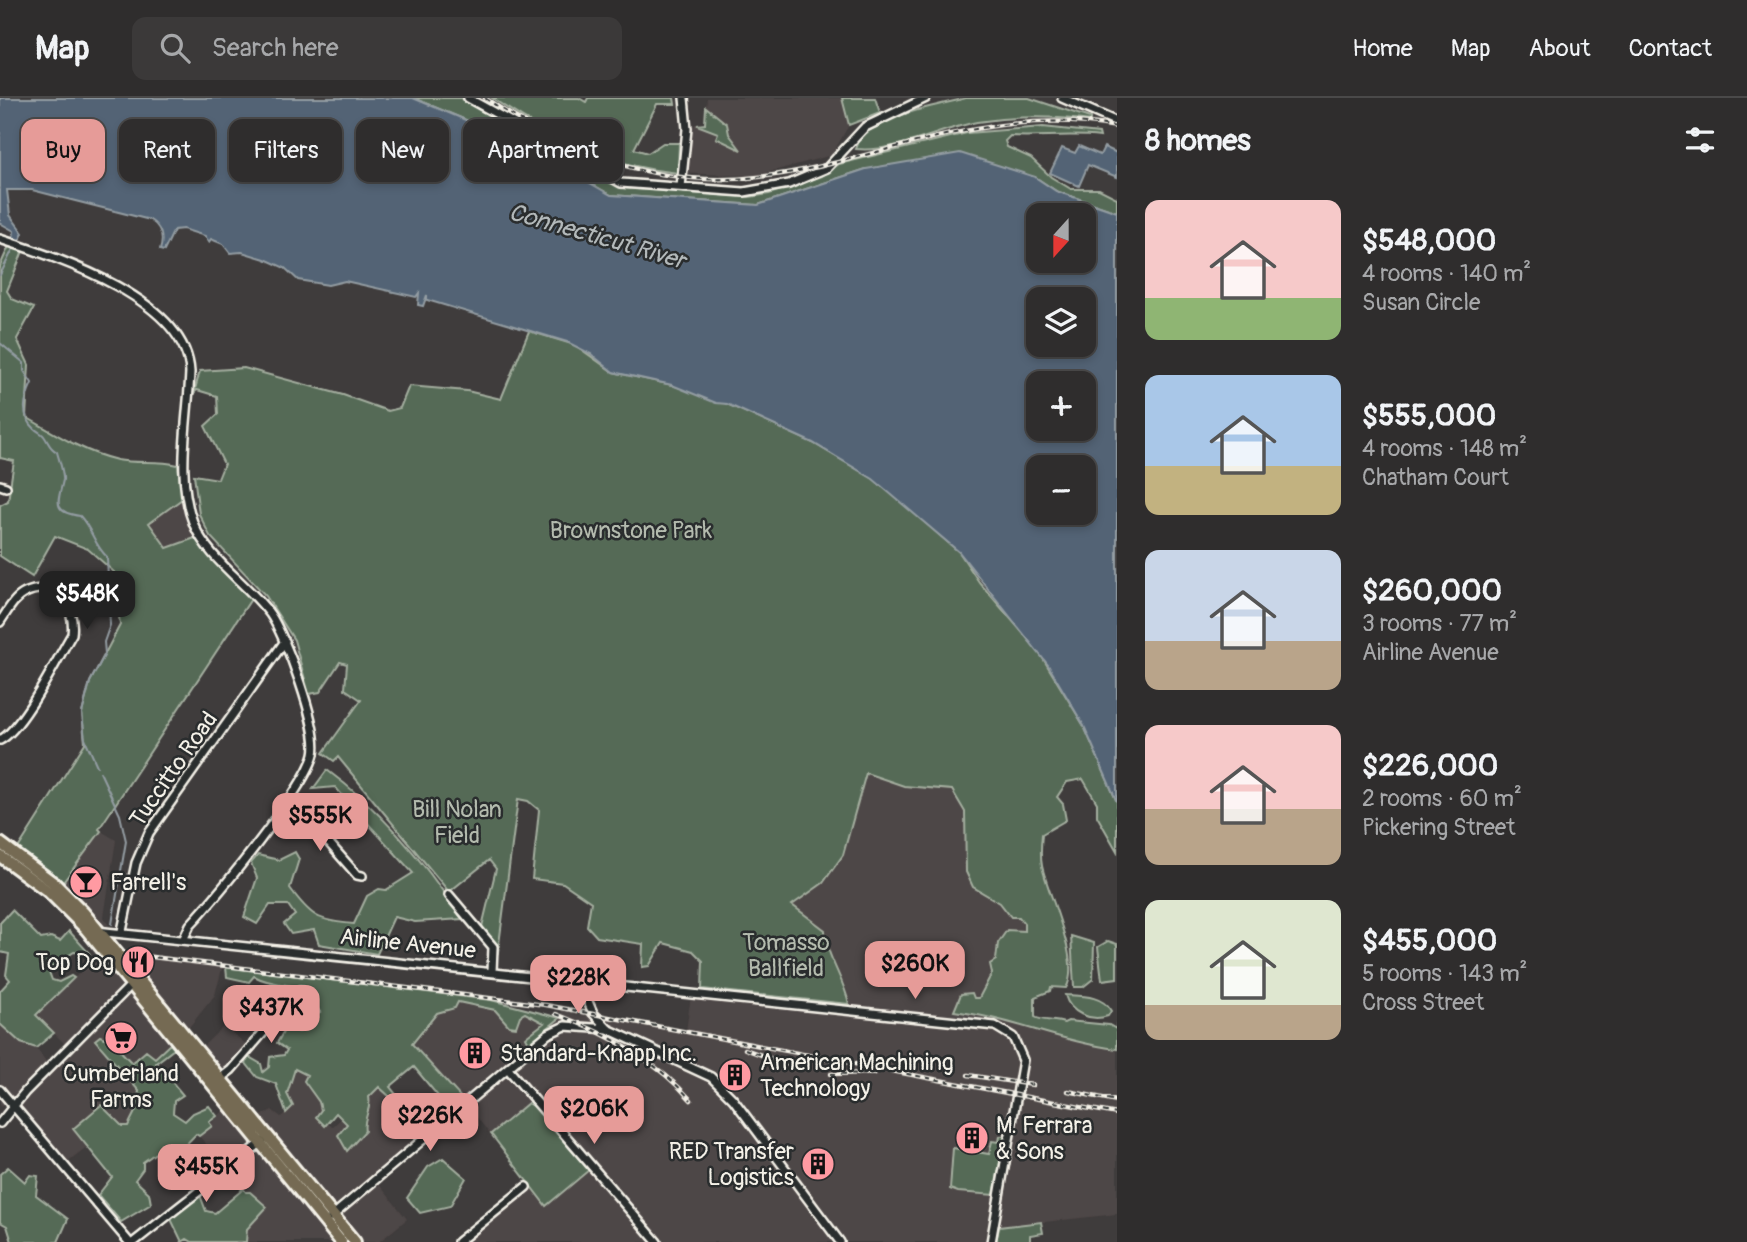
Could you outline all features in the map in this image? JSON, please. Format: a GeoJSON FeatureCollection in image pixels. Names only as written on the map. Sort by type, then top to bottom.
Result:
{"type":"FeatureCollection","features":[{"type":"Feature","properties":{"kind":"highway"},"geometry":{"type":"LineString","coordinates":[[0,843],[55,884],[329,1219],[355,1242]]}},
{"type":"Feature","properties":{"kind":"highway"},"geometry":{"type":"LineString","coordinates":[[0,856],[49,892],[94,932]]}},
{"type":"Feature","properties":{"kind":"highway"},"geometry":{"type":"LineString","coordinates":[[329,1219],[341,1242]]}},
{"type":"Feature","properties":{"kind":"street"},"geometry":{"type":"LineString","coordinates":[[468,98],[615,181],[635,185],[754,191],[805,178],[831,165],[856,136],[873,122],[926,98]]}},
{"type":"Feature","properties":{"kind":"street"},"geometry":{"type":"LineString","coordinates":[[681,187],[687,129],[684,98]]}},
{"type":"Feature","properties":{"kind":"street"},"geometry":{"type":"LineString","coordinates":[[1062,98],[1073,100],[1117,122]]}},
{"type":"Feature","properties":{"kind":"street"},"geometry":{"type":"LineString","coordinates":[[0,239],[74,264],[141,303],[176,334],[190,360],[184,472],[187,501],[195,527],[268,612],[285,641],[306,706],[315,750],[308,769],[190,925],[184,938]]}},
{"type":"Feature","properties":{"kind":"street"},"geometry":{"type":"LineString","coordinates":[[0,622],[17,599],[35,590],[60,596],[70,607],[74,621],[72,634],[23,716],[12,733],[0,740]]}},
{"type":"Feature","properties":{"kind":"street","name":"Tuccitto Road"},"geometry":{"type":"LineString","coordinates":[[122,931],[136,863],[149,833],[285,641]]}},
{"type":"Feature","properties":{"kind":"street"},"geometry":{"type":"LineString","coordinates":[[284,804],[315,827],[357,876],[362,876]]}},
{"type":"Feature","properties":{"kind":"street"},"geometry":{"type":"LineString","coordinates":[[449,895],[493,947],[492,971]]}},
{"type":"Feature","properties":{"kind":"street","name":"Airline Avenue"},"geometry":{"type":"LineString","coordinates":[[94,932],[122,931],[578,979],[971,1021],[1001,1028],[1016,1042],[1023,1060],[991,1242]]}},
{"type":"Feature","properties":{"kind":"street"},"geometry":{"type":"LineString","coordinates":[[578,979],[593,1013],[608,1029]]}},
{"type":"Feature","properties":{"kind":"street"},"geometry":{"type":"LineString","coordinates":[[0,1123],[135,982]]}},
{"type":"Feature","properties":{"kind":"street"},"geometry":{"type":"LineString","coordinates":[[216,1081],[300,990]]}},
{"type":"Feature","properties":{"kind":"street"},"geometry":{"type":"LineString","coordinates":[[584,1027],[593,1013]]}},
{"type":"Feature","properties":{"kind":"street"},"geometry":{"type":"LineString","coordinates":[[329,1219],[554,1030],[565,1026],[608,1029],[701,1071],[722,1086],[840,1242]]}},
{"type":"Feature","properties":{"kind":"street"},"geometry":{"type":"LineString","coordinates":[[508,1069],[657,1242]]}},
{"type":"Feature","properties":{"kind":"street"},"geometry":{"type":"LineString","coordinates":[[0,1090],[16,1105],[132,1242],[264,1140]]}},
{"type":"Feature","properties":{"kind":"street"},"geometry":{"type":"LineString","coordinates":[[458,1242],[526,1187]]}},
{"type":"Feature","properties":{"kind":"shaded area"},"geometry":{"type":"Polygon","coordinates":[[[707,98],[842,98],[849,125],[832,155],[755,176],[678,173],[679,143],[695,124],[705,124],[707,98]]]}},
{"type":"Feature","properties":{"kind":"shaded area"},"geometry":{"type":"Polygon","coordinates":[[[182,499],[195,538],[167,548],[149,523],[182,499]]]}},
{"type":"Feature","properties":{"kind":"shaded area"},"geometry":{"type":"Polygon","coordinates":[[[866,772],[904,786],[952,789],[965,812],[966,872],[973,887],[1000,903],[1011,917],[1019,917],[1025,923],[1024,931],[998,943],[996,960],[990,964],[989,983],[979,998],[960,998],[954,1011],[986,1015],[1093,1046],[1117,1049],[1117,1214],[1000,1227],[996,1242],[466,1242],[532,1188],[465,1102],[412,1044],[421,1036],[424,1025],[437,1013],[455,1008],[457,1002],[495,1010],[505,1020],[525,1013],[545,1023],[560,1018],[562,1010],[686,1032],[691,995],[747,1000],[748,993],[849,1003],[846,989],[826,945],[825,930],[792,905],[823,883],[854,812],[866,772]]]}},
{"type":"Feature","properties":{"kind":"shaded area"},"geometry":{"type":"Polygon","coordinates":[[[101,831],[116,840],[104,917],[124,953],[223,965],[215,995],[186,1031],[155,1058],[132,1063],[110,1040],[95,1041],[139,1092],[136,1110],[128,1127],[122,1126],[101,1105],[73,1130],[88,1146],[67,1162],[12,1096],[2,1107],[0,1105],[0,1024],[21,1043],[36,1048],[53,1071],[73,1052],[36,1015],[113,941],[61,885],[101,831]]]}},
{"type":"Feature","properties":{"kind":"shaded area"},"geometry":{"type":"Polygon","coordinates":[[[224,1026],[248,1046],[222,1073],[201,1048],[224,1026]]]}},
{"type":"Feature","properties":{"kind":"shaded area"},"geometry":{"type":"Polygon","coordinates":[[[296,1068],[307,1075],[304,1081],[319,1102],[321,1110],[316,1117],[324,1126],[328,1123],[332,1127],[342,1118],[363,1125],[369,1114],[369,1097],[378,1087],[400,1105],[403,1103],[431,1136],[377,1182],[407,1219],[379,1242],[359,1242],[258,1118],[272,1110],[281,1117],[293,1106],[286,1094],[296,1068]]]}},
{"type":"Feature","properties":{"kind":"shaded area"},"geometry":{"type":"Polygon","coordinates":[[[225,1109],[334,1242],[246,1242],[249,1193],[199,1136],[225,1109]]]}},
{"type":"Feature","properties":{"kind":"green space"},"geometry":{"type":"Polygon","coordinates":[[[413,98],[461,98],[499,119],[463,119],[413,98]]]}},
{"type":"Feature","properties":{"kind":"green space"},"geometry":{"type":"Polygon","coordinates":[[[492,98],[579,98],[586,102],[588,98],[674,98],[675,104],[657,104],[634,149],[648,153],[663,143],[679,143],[678,173],[623,163],[623,119],[525,119],[492,98]]]}},
{"type":"Feature","properties":{"kind":"green space"},"geometry":{"type":"Polygon","coordinates":[[[842,98],[875,98],[880,113],[849,125],[842,98]]]}},
{"type":"Feature","properties":{"kind":"green space"},"geometry":{"type":"Polygon","coordinates":[[[966,98],[1029,98],[1090,118],[1090,121],[1034,117],[991,120],[963,125],[886,147],[856,149],[858,144],[855,142],[893,118],[966,98]]]}},
{"type":"Feature","properties":{"kind":"green space"},"geometry":{"type":"Polygon","coordinates":[[[706,107],[727,124],[729,134],[741,150],[716,138],[718,133],[697,125],[705,124],[706,107]]]}},
{"type":"Feature","properties":{"kind":"green space"},"geometry":{"type":"Polygon","coordinates":[[[1043,127],[1099,133],[1100,137],[1010,136],[1005,141],[1007,147],[1031,158],[1051,177],[1071,189],[1099,189],[1117,198],[1117,212],[1056,191],[1035,177],[866,169],[758,205],[611,195],[588,182],[612,182],[623,188],[749,197],[769,194],[822,176],[839,164],[967,133],[1043,127]]]}},
{"type":"Feature","properties":{"kind":"green space"},"geometry":{"type":"Polygon","coordinates":[[[9,246],[23,251],[7,291],[12,299],[34,308],[17,339],[29,365],[26,417],[70,442],[105,457],[178,465],[182,499],[149,523],[167,548],[195,538],[251,599],[99,829],[101,831],[61,885],[17,850],[85,743],[82,713],[90,682],[120,625],[114,572],[88,549],[55,536],[32,577],[0,556],[0,505],[8,501],[14,461],[0,458],[0,266],[9,246]]]}},
{"type":"Feature","properties":{"kind":"green space"},"geometry":{"type":"Polygon","coordinates":[[[529,331],[575,345],[613,372],[672,385],[727,404],[813,443],[877,481],[959,552],[979,582],[1039,652],[1084,726],[1117,802],[1117,851],[1097,816],[1097,803],[1083,779],[1067,782],[1057,797],[1063,804],[1066,820],[1042,834],[1042,866],[1067,946],[1070,976],[1066,988],[1051,987],[1050,991],[1035,997],[1035,1017],[1064,1023],[1068,1021],[1109,1025],[1116,1029],[1117,1021],[1117,1049],[954,1011],[961,994],[972,993],[974,998],[979,998],[992,973],[990,964],[996,960],[998,943],[1007,930],[1024,931],[1024,923],[1019,917],[1011,917],[1000,903],[973,887],[966,872],[965,812],[952,790],[904,786],[866,773],[843,855],[823,883],[792,905],[825,930],[828,948],[849,1004],[702,989],[703,961],[693,951],[663,943],[649,966],[642,967],[643,944],[597,937],[587,926],[591,902],[563,883],[532,879],[539,810],[528,801],[518,799],[498,952],[481,931],[496,869],[489,860],[449,892],[338,757],[334,761],[323,753],[361,700],[345,689],[347,664],[340,662],[320,692],[309,694],[294,640],[266,596],[210,536],[199,514],[194,475],[218,479],[224,464],[205,426],[218,414],[217,396],[197,390],[194,393],[200,371],[244,368],[343,395],[388,411],[400,408],[409,386],[467,391],[501,399],[529,331]]]}},
{"type":"Feature","properties":{"kind":"green space"},"geometry":{"type":"Polygon","coordinates":[[[327,770],[347,785],[401,838],[462,919],[415,922],[394,917],[377,954],[319,944],[314,930],[291,934],[284,924],[295,915],[288,905],[270,905],[257,924],[244,917],[257,878],[251,863],[258,855],[279,860],[295,852],[299,859],[290,888],[316,916],[342,923],[354,924],[367,896],[379,889],[386,890],[413,873],[335,787],[313,789],[327,770]]]}},
{"type":"Feature","properties":{"kind":"green space"},"geometry":{"type":"Polygon","coordinates":[[[12,910],[41,939],[51,937],[60,941],[69,931],[89,953],[74,952],[48,969],[52,980],[59,982],[71,976],[74,978],[36,1015],[54,1033],[36,1048],[21,1043],[0,1024],[0,991],[10,980],[6,975],[9,954],[0,952],[0,923],[12,910]]]}},
{"type":"Feature","properties":{"kind":"green space"},"geometry":{"type":"Polygon","coordinates":[[[1071,936],[1094,943],[1093,979],[1083,987],[1074,987],[1071,936]]]}},
{"type":"Feature","properties":{"kind":"green space"},"geometry":{"type":"Polygon","coordinates":[[[1108,941],[1117,944],[1117,978],[1102,980],[1098,947],[1108,941]]]}},
{"type":"Feature","properties":{"kind":"green space"},"geometry":{"type":"Polygon","coordinates":[[[226,967],[491,1000],[560,1018],[529,1043],[526,1037],[544,1023],[525,1013],[520,1016],[516,1027],[509,1026],[495,1010],[458,1002],[455,1008],[437,1013],[412,1044],[465,1102],[451,1112],[414,1067],[390,1087],[403,1103],[400,1106],[379,1087],[369,1097],[365,1131],[347,1151],[338,1135],[347,1124],[336,1113],[325,1126],[316,1117],[321,1110],[319,1102],[304,1081],[307,1075],[295,1069],[287,1094],[293,1106],[286,1113],[276,1084],[257,1077],[245,1062],[249,1057],[261,1064],[263,1072],[269,1067],[270,1057],[284,1055],[287,1050],[277,1043],[286,1027],[299,1032],[308,1029],[310,1018],[320,1012],[312,1000],[316,995],[299,987],[269,982],[254,976],[249,982],[227,977],[226,967]]]}},
{"type":"Feature","properties":{"kind":"green space"},"geometry":{"type":"Polygon","coordinates":[[[1065,995],[1097,999],[1111,1011],[1108,1016],[1101,1018],[1088,1017],[1071,1007],[1065,995]]]}},
{"type":"Feature","properties":{"kind":"green space"},"geometry":{"type":"Polygon","coordinates":[[[100,1036],[110,1040],[132,1063],[146,1051],[155,1058],[170,1044],[174,1049],[156,1063],[183,1095],[174,1101],[173,1113],[185,1121],[193,1113],[209,1106],[217,1116],[209,1122],[212,1126],[199,1136],[196,1134],[174,1157],[160,1150],[143,1162],[143,1169],[135,1180],[149,1193],[151,1204],[121,1222],[98,1195],[112,1177],[73,1129],[101,1105],[122,1126],[128,1126],[136,1110],[139,1091],[95,1040],[100,1036]]]}},
{"type":"Feature","properties":{"kind":"green space"},"geometry":{"type":"Polygon","coordinates":[[[528,1103],[536,1107],[589,1170],[546,1206],[491,1134],[528,1103]]]}},
{"type":"Feature","properties":{"kind":"green space"},"geometry":{"type":"Polygon","coordinates":[[[1000,1136],[1005,1136],[994,1195],[950,1189],[953,1148],[989,1154],[992,1141],[999,1142],[1000,1136]]]}},
{"type":"Feature","properties":{"kind":"green space"},"geometry":{"type":"Polygon","coordinates":[[[443,1158],[466,1178],[450,1206],[420,1213],[407,1198],[428,1167],[443,1158]]]}},
{"type":"Feature","properties":{"kind":"green space"},"geometry":{"type":"Polygon","coordinates":[[[8,1167],[25,1182],[30,1175],[38,1176],[36,1195],[68,1219],[58,1242],[12,1242],[7,1226],[0,1222],[0,1174],[8,1167]]]}},
{"type":"Feature","properties":{"kind":"green space"},"geometry":{"type":"Polygon","coordinates":[[[230,1172],[246,1192],[250,1192],[267,1207],[247,1229],[246,1242],[192,1242],[187,1239],[182,1242],[171,1219],[200,1195],[206,1211],[215,1213],[242,1190],[230,1172]]]}},
{"type":"Feature","properties":{"kind":"green space"},"geometry":{"type":"Polygon","coordinates":[[[1041,1222],[1043,1233],[1030,1235],[1030,1242],[996,1242],[999,1227],[1041,1222]]]}},
{"type":"Feature","properties":{"kind":"water","name":"Connecticut River"},"geometry":{"type":"Polygon","coordinates":[[[0,98],[413,98],[463,119],[463,182],[588,182],[611,195],[758,205],[866,169],[960,153],[1035,177],[1056,191],[1091,203],[1026,203],[1026,273],[1096,273],[1096,205],[1117,212],[1117,802],[1084,726],[1048,665],[959,552],[873,479],[813,443],[727,404],[716,403],[672,385],[613,372],[591,354],[567,342],[427,300],[427,295],[423,306],[418,305],[419,293],[416,297],[345,281],[328,285],[298,280],[285,268],[265,259],[242,252],[230,253],[223,244],[211,239],[209,242],[205,236],[183,229],[174,230],[164,251],[160,250],[161,233],[150,220],[32,190],[7,190],[10,215],[23,233],[19,242],[13,240],[14,231],[0,223],[0,98]]]}},
{"type":"Feature","properties":{"kind":"water"},"geometry":{"type":"Polygon","coordinates":[[[1079,146],[1100,155],[1104,147],[1117,153],[1117,177],[1088,165],[1079,186],[1050,173],[1062,148],[1075,153],[1079,146]]]}},
{"type":"Feature","properties":{"kind":"waterway"},"geometry":{"type":"LineString","coordinates":[[0,275],[14,247]]}},
{"type":"Feature","properties":{"kind":"waterway"},"geometry":{"type":"LineString","coordinates":[[0,343],[24,363],[24,371],[32,383],[25,401],[25,413],[30,424],[57,452],[63,477],[60,508],[64,512],[80,516],[107,557],[110,625],[104,642],[105,654],[90,682],[82,713],[85,739],[97,766]]}},
{"type":"Feature","properties":{"kind":"waterway"},"geometry":{"type":"LineString","coordinates":[[100,772],[120,815],[126,841],[112,924]]}},
{"type":"Feature","properties":{"kind":"railway"},"geometry":{"type":"LineString","coordinates":[[485,98],[548,136],[581,151],[649,172],[685,178],[758,177],[796,171],[986,127],[1038,122],[1090,123],[1117,127]]}},
{"type":"Feature","properties":{"kind":"railway"},"geometry":{"type":"LineString","coordinates":[[136,955],[546,1005],[1117,1114]]}},
{"type":"Feature","properties":{"kind":"railway"},"geometry":{"type":"LineString","coordinates":[[556,1014],[629,1049],[662,1072],[691,1100]]}},
{"type":"Feature","properties":{"kind":"railway"},"geometry":{"type":"LineString","coordinates":[[745,1049],[794,1067]]}},
{"type":"Feature","properties":{"kind":"railway"},"geometry":{"type":"LineString","coordinates":[[831,1074],[875,1073]]}},
{"type":"Feature","properties":{"kind":"railway"},"geometry":{"type":"LineString","coordinates":[[968,1075],[1033,1085]]}},
{"type":"Feature","properties":{"kind":"railway"},"geometry":{"type":"LineString","coordinates":[[1068,1091],[1117,1101]]}},
{"type":"Feature","properties":{"kind":"place","name":"Farrell's"},"geometry":{"type":"Point","coordinates":[86,882]}},
{"type":"Feature","properties":{"kind":"place","name":"Top Dog"},"geometry":{"type":"Point","coordinates":[138,962]}},
{"type":"Feature","properties":{"kind":"place","name":"Cumberland Farms"},"geometry":{"type":"Point","coordinates":[121,1038]}},
{"type":"Feature","properties":{"kind":"place","name":"Standard-Knapp Inc."},"geometry":{"type":"Point","coordinates":[475,1053]}},
{"type":"Feature","properties":{"kind":"place","name":"American Machining Technology"},"geometry":{"type":"Point","coordinates":[735,1075]}},
{"type":"Feature","properties":{"kind":"place","name":"M. Ferrara & Sons"},"geometry":{"type":"Point","coordinates":[972,1138]}},
{"type":"Feature","properties":{"kind":"place","name":"RED Transfer Logistics"},"geometry":{"type":"Point","coordinates":[818,1164]}},
{"type":"Feature","properties":{"kind":"park label","name":"Brownstone Park"},"geometry":{"type":"Point","coordinates":[631,530]}},
{"type":"Feature","properties":{"kind":"park label","name":"Bill Nolan Field"},"geometry":{"type":"Point","coordinates":[457,822]}},
{"type":"Feature","properties":{"kind":"park label","name":"Tomasso Ballfield"},"geometry":{"type":"Point","coordinates":[786,955]}}]}
